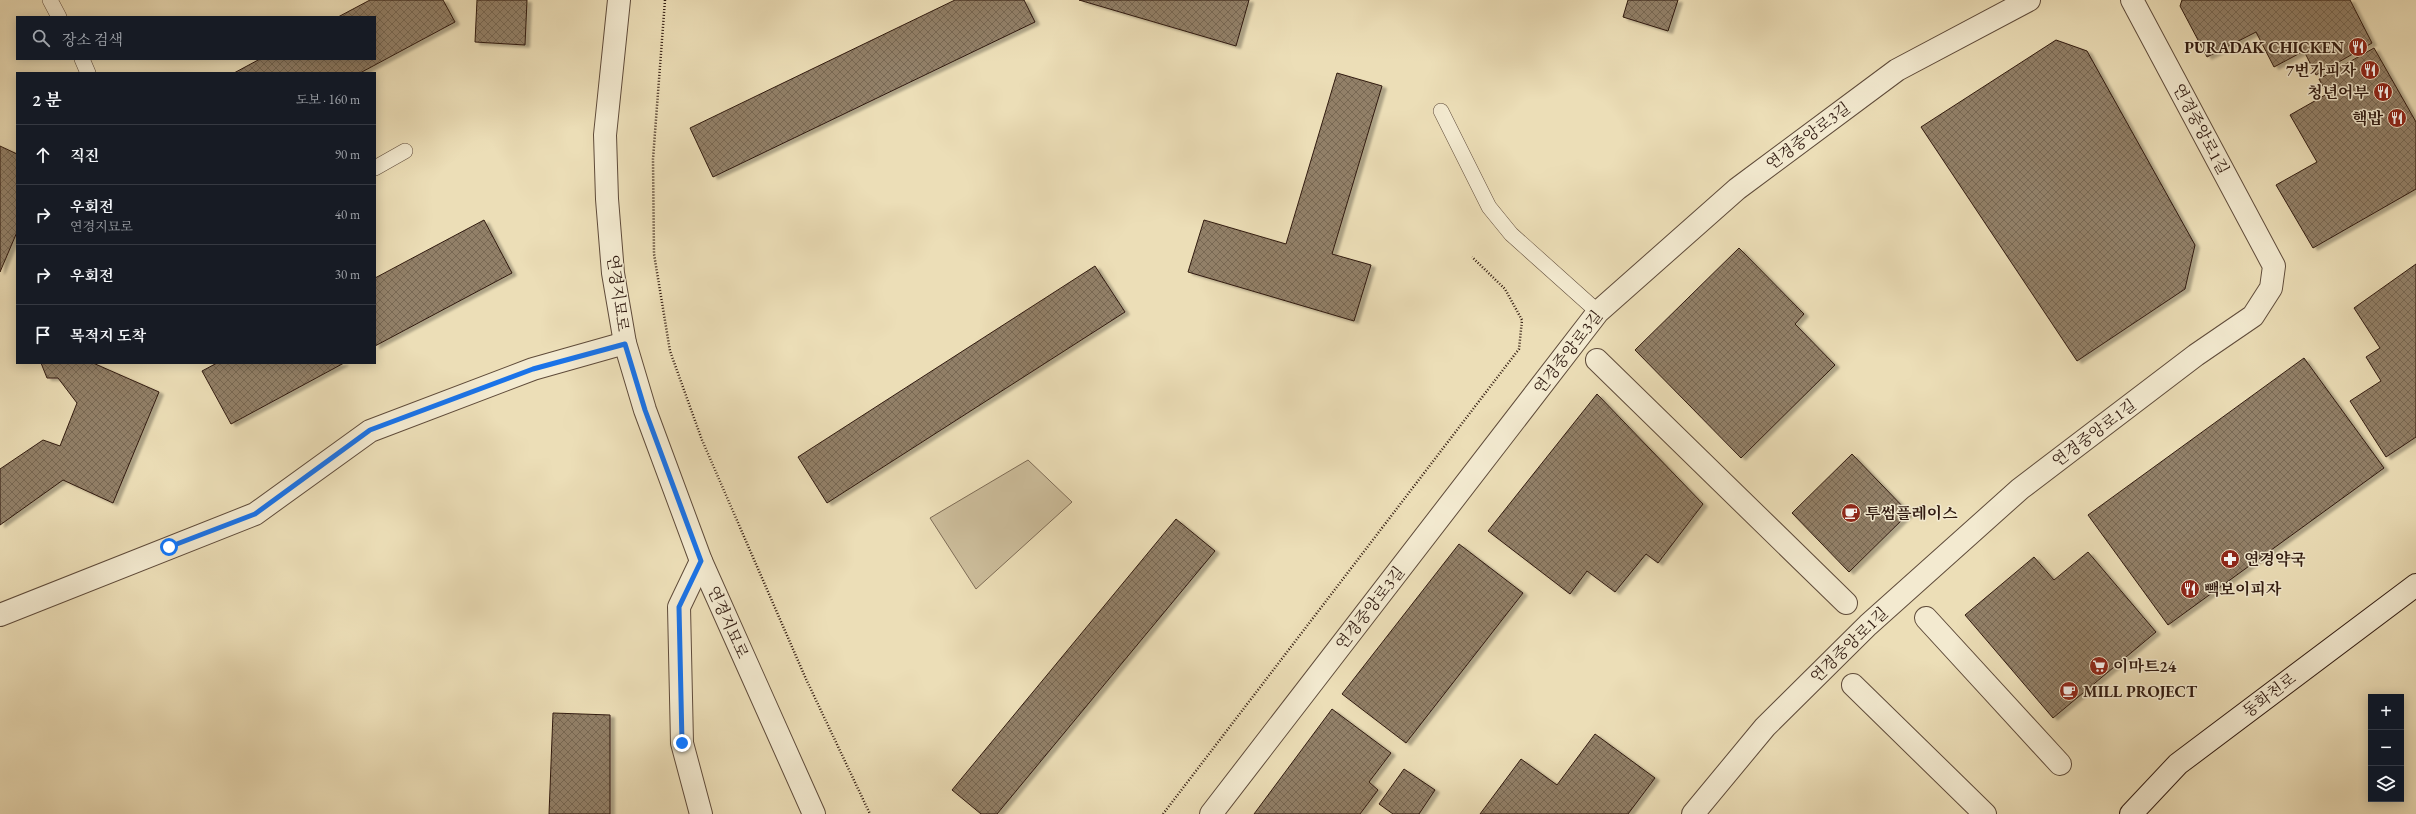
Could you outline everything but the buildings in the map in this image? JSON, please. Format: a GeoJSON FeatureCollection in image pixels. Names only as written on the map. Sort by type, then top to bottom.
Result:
{"type":"FeatureCollection","features":[{"type":"Feature","properties":{"kind":"street","name":"연경지묘로"},"geometry":{"type":"LineString","coordinates":[[619,0],[605,135],[607,198],[613,273],[625,344],[645,410],[701,561],[814,814]]}},
{"type":"Feature","properties":{"kind":"street","name":"연경중앙로3길"},"geometry":{"type":"LineString","coordinates":[[1211,814],[1598,312],[1737,189],[1897,70],[2029,0]]}},
{"type":"Feature","properties":{"kind":"street","name":"연경중앙로1길"},"geometry":{"type":"LineString","coordinates":[[1693,814],[1765,727],[1868,625],[2020,489],[2196,355],[2253,316],[2271,288],[2274,266],[2132,0]]}},
{"type":"Feature","properties":{"kind":"street"},"geometry":{"type":"LineString","coordinates":[[0,615],[255,514],[370,430],[533,369],[625,344]]}},
{"type":"Feature","properties":{"kind":"street"},"geometry":{"type":"LineString","coordinates":[[1597,360],[1846,603]]}},
{"type":"Feature","properties":{"kind":"street"},"geometry":{"type":"LineString","coordinates":[[701,561],[679,607],[682,743],[701,814]]}},
{"type":"Feature","properties":{"kind":"street","name":"동화천로"},"geometry":{"type":"LineString","coordinates":[[2131,814],[2178,764],[2416,585]]}},
{"type":"Feature","properties":{"kind":"street"},"geometry":{"type":"LineString","coordinates":[[1926,618],[2060,764]]}},
{"type":"Feature","properties":{"kind":"street"},"geometry":{"type":"LineString","coordinates":[[1853,685],[1985,814]]}},
{"type":"Feature","properties":{"kind":"lane"},"geometry":{"type":"LineString","coordinates":[[50,0],[58,16]]}},
{"type":"Feature","properties":{"kind":"lane"},"geometry":{"type":"LineString","coordinates":[[82,60],[88,72]]}},
{"type":"Feature","properties":{"kind":"lane"},"geometry":{"type":"LineString","coordinates":[[1441,112],[1489,207],[1511,234],[1598,312]]}},
{"type":"Feature","properties":{"kind":"lane"},"geometry":{"type":"LineString","coordinates":[[376,167],[405,150]]}},
{"type":"Feature","properties":{"kind":"path"},"geometry":{"type":"LineString","coordinates":[[665,0],[654,159],[654,254],[670,351],[705,447],[806,679],[870,814]]}},
{"type":"Feature","properties":{"kind":"path"},"geometry":{"type":"LineString","coordinates":[[1163,814],[1519,349],[1522,320],[1505,288],[1472,257]]}},
{"type":"Feature","properties":{"kind":"shaded area"},"geometry":{"type":"Polygon","coordinates":[[[1028,460],[1072,502],[976,589],[930,518],[1028,460]]]}},
{"type":"Feature","properties":{"kind":"place","name":"PURADAK CHICKEN"},"geometry":{"type":"Point","coordinates":[2358,47]}},
{"type":"Feature","properties":{"kind":"place","name":"7번가피자"},"geometry":{"type":"Point","coordinates":[2370,70]}},
{"type":"Feature","properties":{"kind":"place","name":"청년어부"},"geometry":{"type":"Point","coordinates":[2383,92]}},
{"type":"Feature","properties":{"kind":"place","name":"핵밥"},"geometry":{"type":"Point","coordinates":[2397,118]}},
{"type":"Feature","properties":{"kind":"place","name":"투썸플레이스"},"geometry":{"type":"Point","coordinates":[1851,513]}},
{"type":"Feature","properties":{"kind":"place","name":"연경약국"},"geometry":{"type":"Point","coordinates":[2230,559]}},
{"type":"Feature","properties":{"kind":"place","name":"빽보이피자"},"geometry":{"type":"Point","coordinates":[2190,589]}},
{"type":"Feature","properties":{"kind":"place","name":"이마트24"},"geometry":{"type":"Point","coordinates":[2099,666]}},
{"type":"Feature","properties":{"kind":"place","name":"MILL PROJECT"},"geometry":{"type":"Point","coordinates":[2069,691]}},
{"type":"Feature","properties":{"kind":"route"},"geometry":{"type":"LineString","coordinates":[[169,547],[255,514],[370,430],[533,369],[625,344],[645,410],[701,561],[679,607],[682,743]]}}]}
